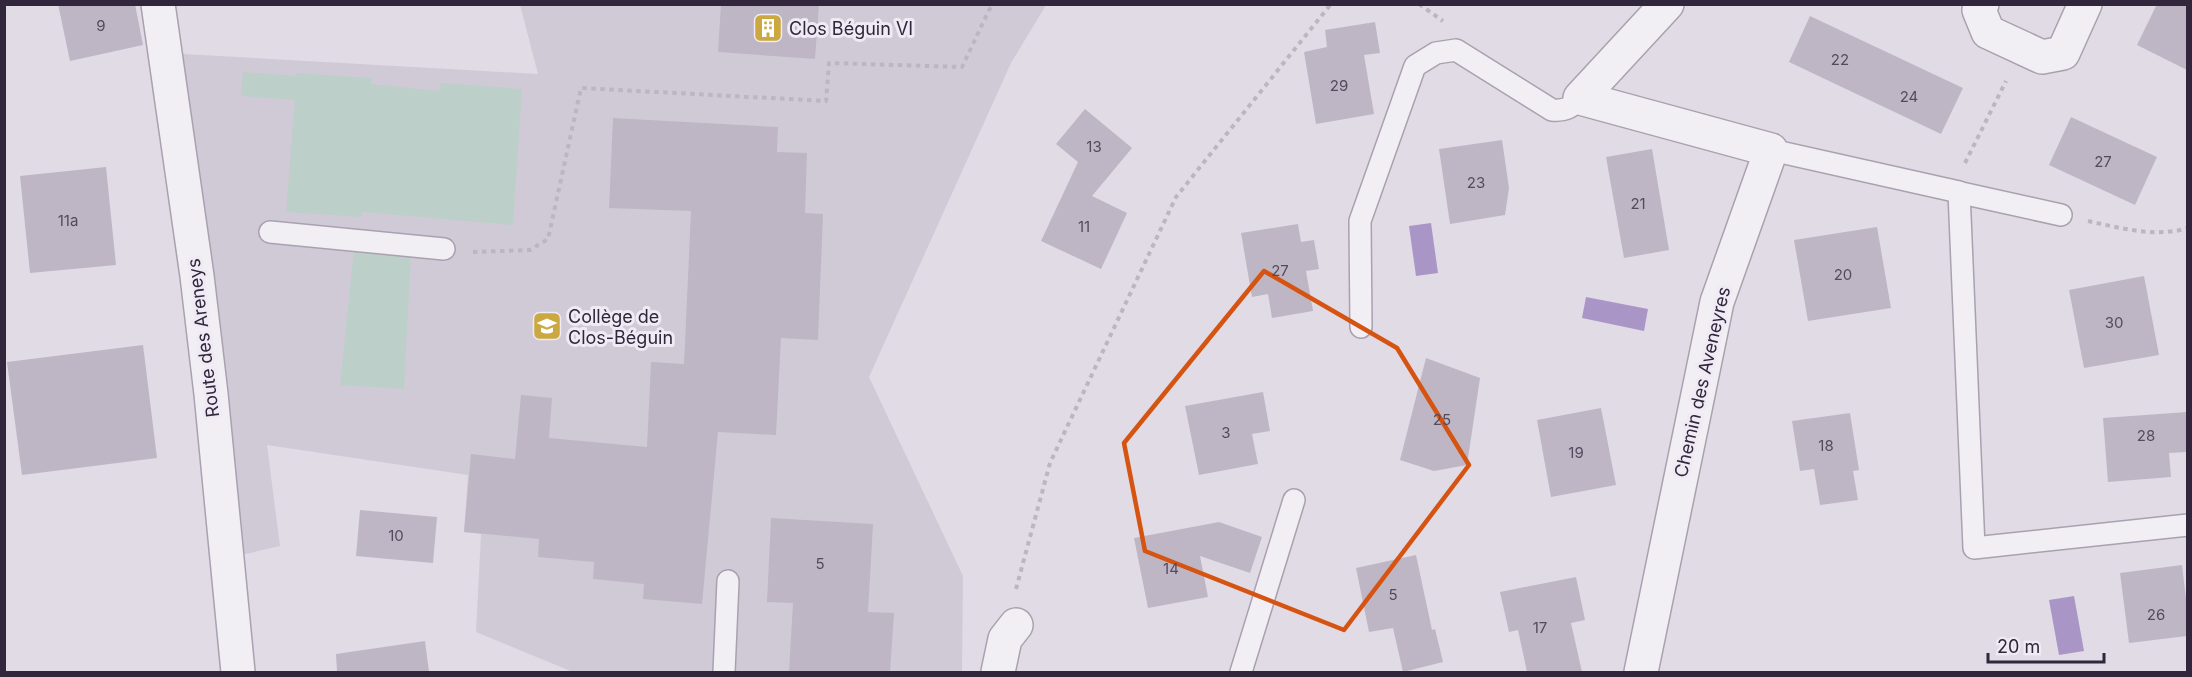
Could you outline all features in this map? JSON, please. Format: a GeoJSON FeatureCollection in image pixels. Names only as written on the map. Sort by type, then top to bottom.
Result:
{"type":"FeatureCollection","features":[{"type":"Feature","properties":{"kind":"street","name":"Route des Areneys"},"geometry":{"type":"LineString","coordinates":[[158,4],[197,276],[238,672]]}},
{"type":"Feature","properties":{"kind":"street"},"geometry":{"type":"LineString","coordinates":[[1667,4],[1580,98],[1771,150]]}},
{"type":"Feature","properties":{"kind":"street"},"geometry":{"type":"LineString","coordinates":[[1982,4],[1979,10],[1988,32],[2042,57],[2062,53],[2085,4]]}},
{"type":"Feature","properties":{"kind":"street","name":"Chemin des Aveneyres"},"geometry":{"type":"LineString","coordinates":[[1641,672],[1717,302],[1771,150]]}},
{"type":"Feature","properties":{"kind":"street"},"geometry":{"type":"LineString","coordinates":[[998,672],[1005,639],[1016,625]]}},
{"type":"Feature","properties":{"kind":"lane"},"geometry":{"type":"LineString","coordinates":[[1361,327],[1360,221],[1415,66],[1436,53],[1456,50],[1552,110],[1563,111],[1573,106],[1580,98]]}},
{"type":"Feature","properties":{"kind":"lane"},"geometry":{"type":"LineString","coordinates":[[1771,150],[2061,215]]}},
{"type":"Feature","properties":{"kind":"lane"},"geometry":{"type":"LineString","coordinates":[[1954,191],[1959,192],[1974,548],[2187,525]]}},
{"type":"Feature","properties":{"kind":"lane"},"geometry":{"type":"LineString","coordinates":[[270,232],[444,249]]}},
{"type":"Feature","properties":{"kind":"lane"},"geometry":{"type":"LineString","coordinates":[[1241,672],[1294,500]]}},
{"type":"Feature","properties":{"kind":"lane"},"geometry":{"type":"LineString","coordinates":[[724,672],[728,581]]}},
{"type":"Feature","properties":{"kind":"path"},"geometry":{"type":"LineString","coordinates":[[444,249],[468,252],[530,250],[548,239],[581,88],[826,101],[829,63],[962,67],[994,4]]}},
{"type":"Feature","properties":{"kind":"path"},"geometry":{"type":"LineString","coordinates":[[1016,625],[1012,603],[1050,463],[1176,197],[1331,4]]}},
{"type":"Feature","properties":{"kind":"path"},"geometry":{"type":"LineString","coordinates":[[1419,4],[1444,21]]}},
{"type":"Feature","properties":{"kind":"path"},"geometry":{"type":"LineString","coordinates":[[1954,191],[2023,48]]}},
{"type":"Feature","properties":{"kind":"path"},"geometry":{"type":"LineString","coordinates":[[2061,215],[2126,229],[2172,233],[2187,228]]}},
{"type":"Feature","properties":{"kind":"highlighted area"},"geometry":{"type":"Polygon","coordinates":[[[1264,271],[1397,348],[1469,465],[1344,630],[1145,551],[1124,443],[1264,271]]]}},
{"type":"Feature","properties":{"kind":"shaded area","name":"Collège de Clos-Béguin"},"geometry":{"type":"Polygon","coordinates":[[[520,5],[1046,5],[1011,63],[869,377],[963,576],[962,672],[573,672],[476,632],[481,534],[464,532],[468,475],[267,445],[280,546],[246,554],[225,553],[165,53],[538,74],[520,5]]]}},
{"type":"Feature","properties":{"kind":"shaded area"},"geometry":{"type":"Polygon","coordinates":[[[243,72],[371,78],[371,84],[439,91],[440,83],[522,89],[513,225],[363,212],[362,217],[286,212],[295,100],[241,96],[243,72]]]}},
{"type":"Feature","properties":{"kind":"shaded area"},"geometry":{"type":"Polygon","coordinates":[[[1431,223],[1438,273],[1416,276],[1409,226],[1431,223]]]}},
{"type":"Feature","properties":{"kind":"shaded area"},"geometry":{"type":"Polygon","coordinates":[[[354,248],[411,254],[404,389],[340,385],[354,248]]]}},
{"type":"Feature","properties":{"kind":"shaded area"},"geometry":{"type":"Polygon","coordinates":[[[1586,297],[1648,309],[1644,331],[1582,318],[1586,297]]]}},
{"type":"Feature","properties":{"kind":"shaded area"},"geometry":{"type":"Polygon","coordinates":[[[2074,596],[2084,651],[2059,655],[2049,600],[2074,596]]]}},
{"type":"Feature","properties":{"kind":"building"},"geometry":{"type":"Polygon","coordinates":[[[58,4],[135,4],[143,45],[70,61],[58,4]]]}},
{"type":"Feature","properties":{"kind":"building","name":"Clos Béguin VI"},"geometry":{"type":"Polygon","coordinates":[[[721,4],[819,4],[815,59],[718,52],[721,4]]]}},
{"type":"Feature","properties":{"kind":"building"},"geometry":{"type":"Polygon","coordinates":[[[2157,4],[2187,4],[2187,70],[2137,45],[2157,4]]]}},
{"type":"Feature","properties":{"kind":"building"},"geometry":{"type":"Polygon","coordinates":[[[1810,16],[1963,88],[1941,134],[1789,62],[1810,16]]]}},
{"type":"Feature","properties":{"kind":"building"},"geometry":{"type":"Polygon","coordinates":[[[1375,22],[1380,53],[1364,55],[1374,114],[1316,124],[1304,52],[1327,47],[1325,30],[1375,22]]]}},
{"type":"Feature","properties":{"kind":"building"},"geometry":{"type":"Polygon","coordinates":[[[1085,109],[1132,148],[1092,196],[1127,213],[1101,269],[1041,241],[1078,162],[1056,144],[1085,109]]]}},
{"type":"Feature","properties":{"kind":"building"},"geometry":{"type":"Polygon","coordinates":[[[2071,117],[2157,157],[2135,205],[2049,165],[2071,117]]]}},
{"type":"Feature","properties":{"kind":"building"},"geometry":{"type":"Polygon","coordinates":[[[613,118],[778,127],[777,152],[807,153],[805,213],[823,214],[818,340],[781,338],[776,435],[718,432],[702,604],[643,599],[644,584],[593,579],[594,562],[538,557],[539,539],[464,532],[471,454],[515,459],[521,395],[552,398],[549,438],[647,447],[651,362],[684,364],[691,211],[609,208],[613,118]]]}},
{"type":"Feature","properties":{"kind":"building"},"geometry":{"type":"Polygon","coordinates":[[[1502,140],[1509,188],[1505,215],[1450,224],[1439,149],[1502,140]]]}},
{"type":"Feature","properties":{"kind":"building"},"geometry":{"type":"Polygon","coordinates":[[[1652,149],[1669,250],[1624,258],[1606,157],[1652,149]]]}},
{"type":"Feature","properties":{"kind":"building"},"geometry":{"type":"Polygon","coordinates":[[[106,167],[116,265],[30,273],[20,176],[106,167]]]}},
{"type":"Feature","properties":{"kind":"building"},"geometry":{"type":"Polygon","coordinates":[[[1298,224],[1301,242],[1314,240],[1319,269],[1306,271],[1313,311],[1272,318],[1268,294],[1252,297],[1241,233],[1298,224]]]}},
{"type":"Feature","properties":{"kind":"building"},"geometry":{"type":"Polygon","coordinates":[[[1877,227],[1891,308],[1808,321],[1794,240],[1877,227]]]}},
{"type":"Feature","properties":{"kind":"building"},"geometry":{"type":"Polygon","coordinates":[[[2144,276],[2159,355],[2084,368],[2069,290],[2144,276]]]}},
{"type":"Feature","properties":{"kind":"building"},"geometry":{"type":"Polygon","coordinates":[[[143,345],[157,458],[22,475],[7,362],[143,345]]]}},
{"type":"Feature","properties":{"kind":"building"},"geometry":{"type":"Polygon","coordinates":[[[1426,358],[1480,378],[1467,465],[1434,471],[1400,460],[1426,358]]]}},
{"type":"Feature","properties":{"kind":"building"},"geometry":{"type":"Polygon","coordinates":[[[1263,392],[1270,431],[1252,434],[1258,464],[1199,475],[1185,406],[1263,392]]]}},
{"type":"Feature","properties":{"kind":"building"},"geometry":{"type":"Polygon","coordinates":[[[1601,408],[1616,485],[1551,497],[1537,420],[1601,408]]]}},
{"type":"Feature","properties":{"kind":"building"},"geometry":{"type":"Polygon","coordinates":[[[2187,412],[2187,452],[2169,453],[2171,477],[2108,482],[2103,418],[2187,412]]]}},
{"type":"Feature","properties":{"kind":"building"},"geometry":{"type":"Polygon","coordinates":[[[1850,413],[1859,470],[1853,471],[1858,500],[1820,505],[1814,469],[1800,471],[1792,421],[1850,413]]]}},
{"type":"Feature","properties":{"kind":"building"},"geometry":{"type":"Polygon","coordinates":[[[360,510],[437,517],[433,563],[356,556],[360,510]]]}},
{"type":"Feature","properties":{"kind":"building"},"geometry":{"type":"Polygon","coordinates":[[[771,518],[873,524],[868,612],[894,613],[890,672],[789,672],[793,603],[767,602],[771,518]]]}},
{"type":"Feature","properties":{"kind":"building"},"geometry":{"type":"Polygon","coordinates":[[[1219,522],[1262,537],[1250,573],[1200,556],[1208,597],[1148,608],[1134,538],[1219,522]]]}},
{"type":"Feature","properties":{"kind":"building"},"geometry":{"type":"Polygon","coordinates":[[[1416,555],[1432,630],[1435,629],[1443,662],[1403,672],[1393,628],[1369,632],[1356,568],[1416,555]]]}},
{"type":"Feature","properties":{"kind":"building"},"geometry":{"type":"Polygon","coordinates":[[[2182,565],[2187,607],[2187,636],[2129,643],[2120,573],[2182,565]]]}},
{"type":"Feature","properties":{"kind":"building"},"geometry":{"type":"Polygon","coordinates":[[[1576,577],[1585,620],[1571,623],[1582,672],[1527,672],[1518,630],[1509,632],[1500,592],[1576,577]]]}},
{"type":"Feature","properties":{"kind":"building"},"geometry":{"type":"Polygon","coordinates":[[[425,641],[429,672],[337,672],[336,654],[425,641]]]}},
{"type":"Feature","properties":{"kind":"place","name":"Clos Béguin VI"},"geometry":{"type":"Point","coordinates":[768,28]}},
{"type":"Feature","properties":{"kind":"place","name":"Collège de Clos-Béguin"},"geometry":{"type":"Point","coordinates":[547,326]}}]}
